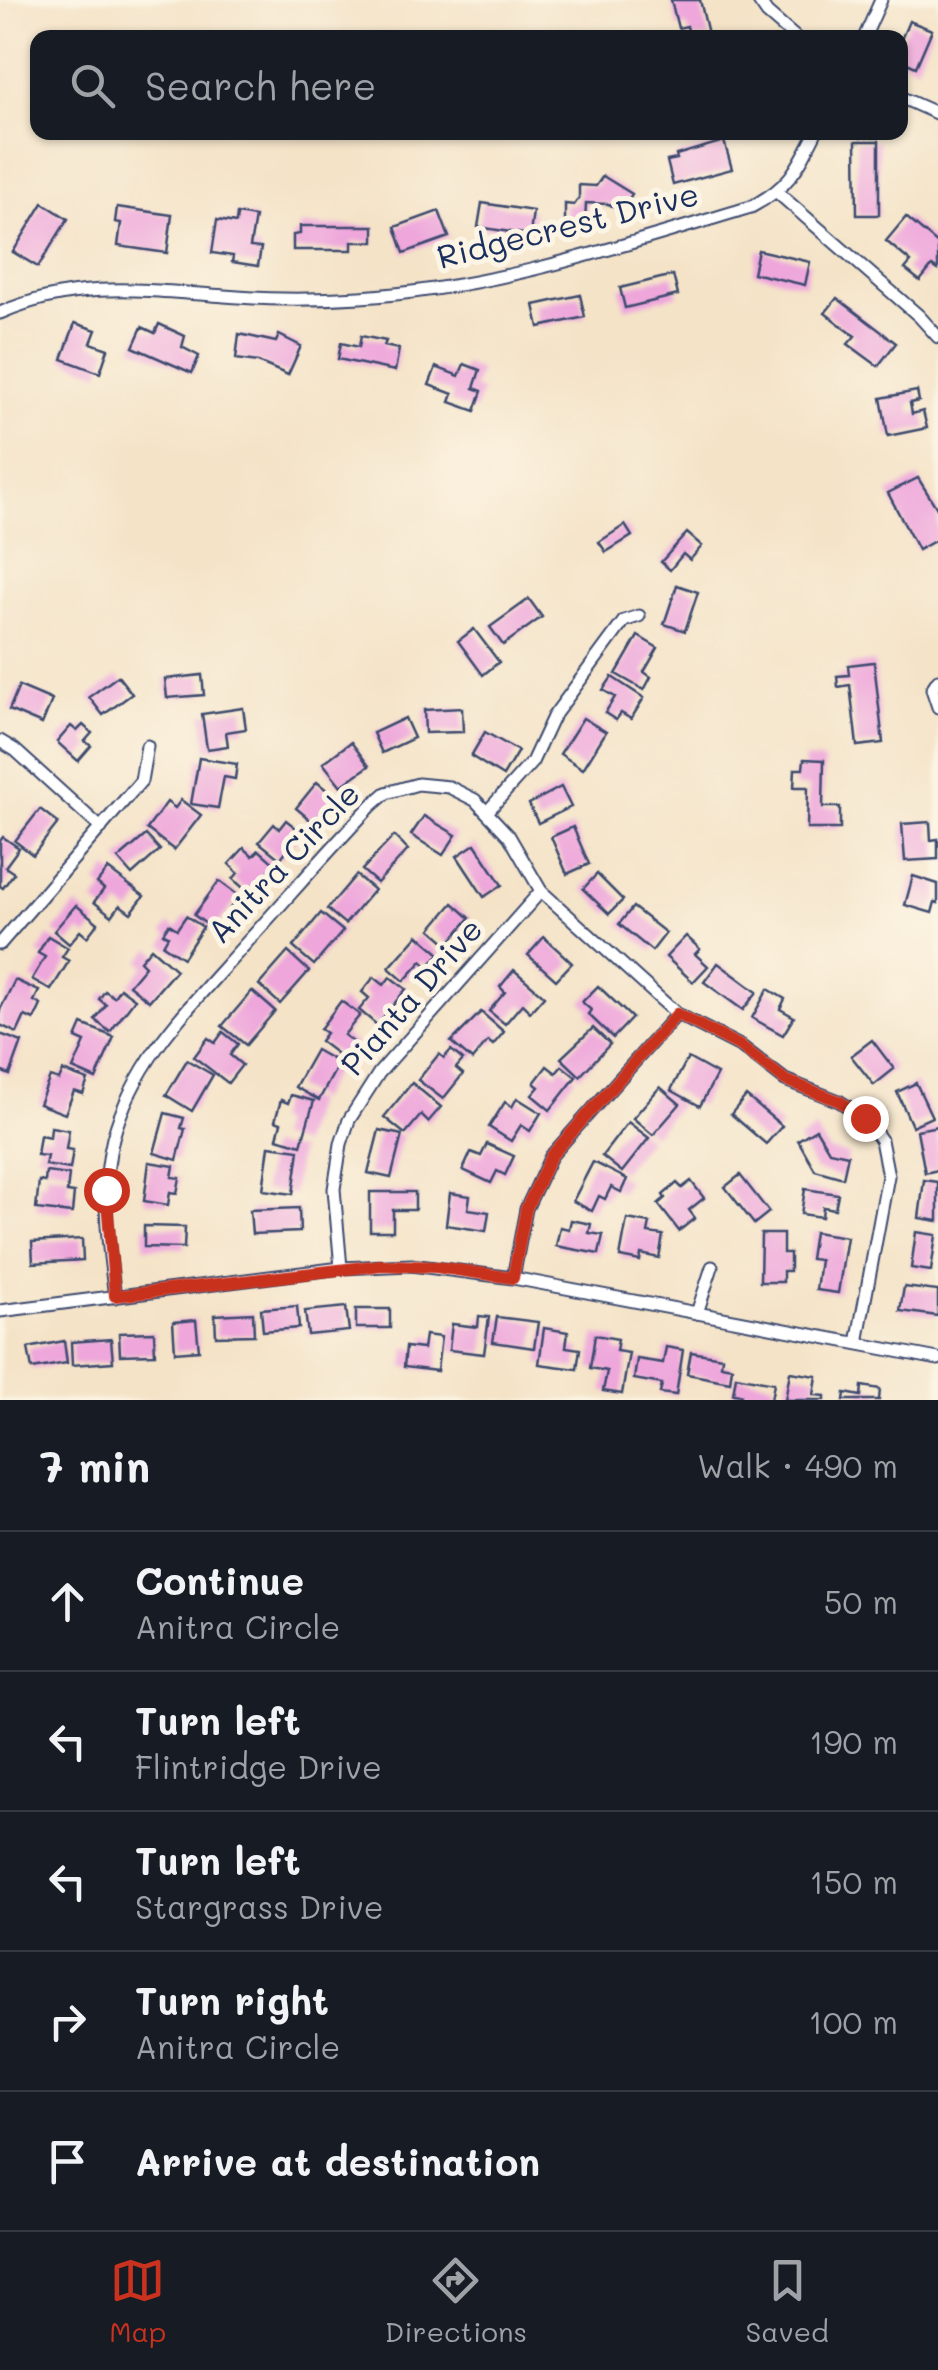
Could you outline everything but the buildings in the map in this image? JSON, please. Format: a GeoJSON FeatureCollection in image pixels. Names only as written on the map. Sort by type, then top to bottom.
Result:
{"type":"FeatureCollection","features":[{"type":"Feature","properties":{"kind":"street"},"geometry":{"type":"LineString","coordinates":[[758,0],[766,13],[786,30]]}},
{"type":"Feature","properties":{"kind":"street"},"geometry":{"type":"LineString","coordinates":[[868,30],[881,0]]}},
{"type":"Feature","properties":{"kind":"street"},"geometry":{"type":"LineString","coordinates":[[908,101],[938,114]]}},
{"type":"Feature","properties":{"kind":"street"},"geometry":{"type":"LineString","coordinates":[[812,140],[794,174],[778,193],[920,316],[938,337]]}},
{"type":"Feature","properties":{"kind":"street","name":"Ridgecrest Drive"},"geometry":{"type":"LineString","coordinates":[[0,313],[96,288],[300,300],[430,290],[537,270],[751,207],[778,193]]}},
{"type":"Feature","properties":{"kind":"street"},"geometry":{"type":"LineString","coordinates":[[487,812],[532,762],[553,717],[624,621],[639,616]]}},
{"type":"Feature","properties":{"kind":"street"},"geometry":{"type":"LineString","coordinates":[[938,680],[932,689],[938,707]]}},
{"type":"Feature","properties":{"kind":"street"},"geometry":{"type":"LineString","coordinates":[[0,741],[101,828]]}},
{"type":"Feature","properties":{"kind":"street"},"geometry":{"type":"LineString","coordinates":[[0,944],[141,781],[147,746]]}},
{"type":"Feature","properties":{"kind":"street","name":"Anitra Circle"},"geometry":{"type":"LineString","coordinates":[[115,1296],[106,1216],[108,1166],[124,1106],[153,1051],[352,826],[386,793],[402,786],[433,783],[462,792],[487,812],[509,836],[540,890],[677,1014],[742,1047],[785,1080],[855,1108],[881,1140],[888,1176],[857,1343]]}},
{"type":"Feature","properties":{"kind":"street","name":"Pianta Drive"},"geometry":{"type":"LineString","coordinates":[[341,1268],[334,1190],[340,1144],[349,1120],[379,1074],[540,890]]}},
{"type":"Feature","properties":{"kind":"street"},"geometry":{"type":"LineString","coordinates":[[513,1278],[526,1209],[551,1156],[677,1014]]}},
{"type":"Feature","properties":{"kind":"street"},"geometry":{"type":"LineString","coordinates":[[0,1311],[341,1268],[424,1266],[513,1278],[938,1359]]}},
{"type":"Feature","properties":{"kind":"street"},"geometry":{"type":"LineString","coordinates":[[697,1313],[712,1267]]}},
{"type":"Feature","properties":{"kind":"route"},"geometry":{"type":"LineString","coordinates":[[106,1190],[115,1296],[382,1265],[467,1270],[513,1278],[526,1209],[542,1170],[573,1129],[677,1014],[742,1047],[803,1090],[855,1108],[865,1118]]}}]}
